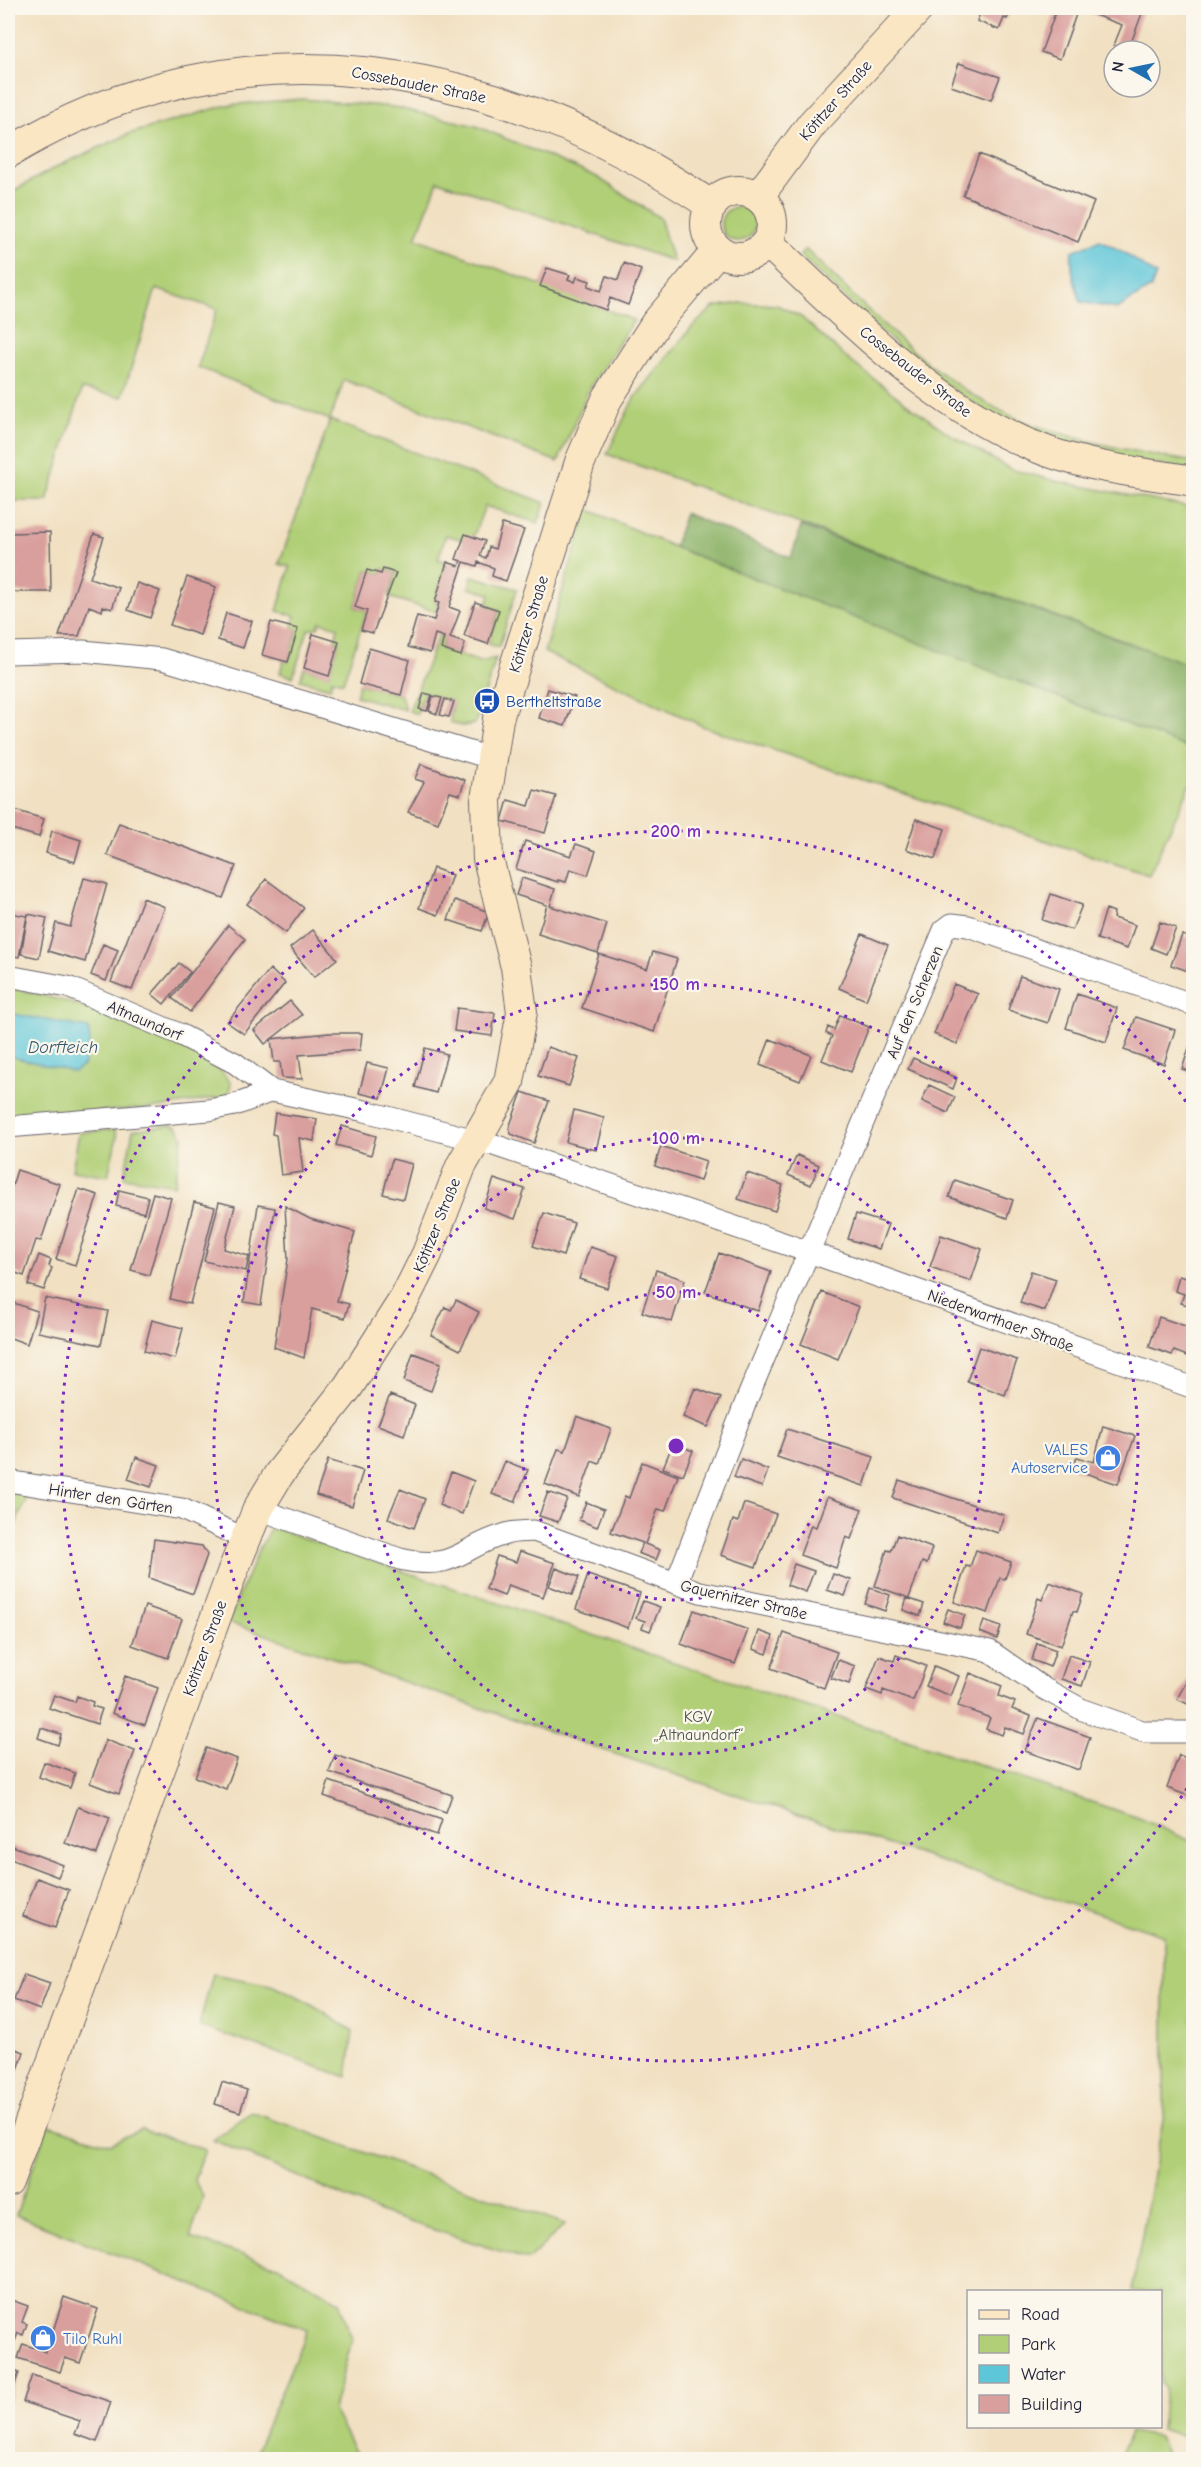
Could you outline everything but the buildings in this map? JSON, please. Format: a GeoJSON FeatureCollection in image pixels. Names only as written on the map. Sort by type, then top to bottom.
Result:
{"type":"FeatureCollection","features":[{"type":"Feature","properties":{"kind":"street","name":"Kötitzer Straße"},"geometry":{"type":"LineString","coordinates":[[758,197],[812,124],[919,8]]}},
{"type":"Feature","properties":{"kind":"street","name":"Cossebauder Straße"},"geometry":{"type":"LineString","coordinates":[[8,153],[35,137],[105,104],[182,81],[272,69],[318,67],[364,70],[472,92],[522,108],[618,150],[712,206]]}},
{"type":"Feature","properties":{"kind":"street"},"geometry":{"type":"LineString","coordinates":[[742,192],[758,197],[770,213],[772,229],[767,242],[757,252],[747,257],[733,257],[718,250],[710,240],[706,226],[712,206],[722,196],[731,193],[742,192]]}},
{"type":"Feature","properties":{"kind":"street","name":"Cossebauder Straße"},"geometry":{"type":"LineString","coordinates":[[767,242],[882,348],[965,412],[1002,432],[1047,451],[1100,466],[1194,481]]}},
{"type":"Feature","properties":{"kind":"street","name":"Kötitzer Straße"},"geometry":{"type":"LineString","coordinates":[[8,2182],[258,1509],[296,1451],[348,1388],[399,1306],[428,1254],[461,1166],[509,1082],[522,1012],[516,967],[488,859],[486,800],[490,758],[498,719],[552,546],[592,430],[607,399],[656,323],[718,250]]}},
{"type":"Feature","properties":{"kind":"street"},"geometry":{"type":"LineString","coordinates":[[8,653],[83,651],[162,659],[490,758]]}},
{"type":"Feature","properties":{"kind":"street","name":"Auf den Scherzen"},"geometry":{"type":"LineString","coordinates":[[809,1252],[944,930],[952,924],[968,926],[1194,1005]]}},
{"type":"Feature","properties":{"kind":"street","name":"Altnaundorf"},"geometry":{"type":"LineString","coordinates":[[8,976],[68,987],[179,1034],[235,1063],[272,1091],[377,1113],[476,1140]]}},
{"type":"Feature","properties":{"kind":"street"},"geometry":{"type":"LineString","coordinates":[[8,1128],[209,1110],[235,1106],[272,1091]]}},
{"type":"Feature","properties":{"kind":"street","name":"Niederwarthaer Straße"},"geometry":{"type":"LineString","coordinates":[[476,1140],[809,1252],[1194,1388]]}},
{"type":"Feature","properties":{"kind":"street"},"geometry":{"type":"LineString","coordinates":[[676,1583],[747,1398],[809,1252]]}},
{"type":"Feature","properties":{"kind":"street","name":"Hinter den Gärten"},"geometry":{"type":"LineString","coordinates":[[8,1481],[182,1509],[245,1539]]}},
{"type":"Feature","properties":{"kind":"street","name":"Gauernitzer Straße"},"geometry":{"type":"LineString","coordinates":[[258,1509],[400,1559],[422,1564],[445,1562],[506,1534],[534,1531],[700,1592],[990,1651],[1043,1688],[1083,1710],[1144,1732],[1194,1732]]}},
{"type":"Feature","properties":{"kind":"green space"},"geometry":{"type":"Polygon","coordinates":[[[302,99],[394,107],[476,126],[597,177],[660,218],[673,261],[438,181],[416,238],[634,320],[589,389],[558,462],[344,380],[330,420],[198,367],[217,309],[156,289],[122,397],[82,389],[47,501],[8,501],[8,194],[56,167],[129,134],[227,105],[302,99]]]}},
{"type":"Feature","properties":{"kind":"green space"},"geometry":{"type":"Polygon","coordinates":[[[738,207],[750,212],[755,224],[750,236],[738,241],[726,236],[721,224],[726,212],[738,207]]]}},
{"type":"Feature","properties":{"kind":"green space"},"geometry":{"type":"Polygon","coordinates":[[[805,249],[886,327],[944,376],[976,397],[1008,414],[1043,428],[1136,452],[1193,462],[1193,470],[1116,457],[1065,445],[1016,427],[993,415],[941,380],[892,341],[800,256],[805,249]]]}},
{"type":"Feature","properties":{"kind":"green space"},"geometry":{"type":"Polygon","coordinates":[[[740,303],[777,305],[801,317],[850,361],[902,400],[951,435],[1010,469],[1056,481],[1193,508],[1193,666],[607,454],[633,400],[691,328],[714,307],[740,303]]]}},
{"type":"Feature","properties":{"kind":"green space"},"geometry":{"type":"Polygon","coordinates":[[[330,420],[545,503],[538,523],[485,506],[473,537],[463,540],[446,535],[438,559],[447,562],[435,602],[439,603],[437,612],[389,597],[396,573],[383,569],[381,574],[367,570],[355,607],[367,611],[343,682],[332,679],[330,688],[300,680],[304,668],[329,675],[339,642],[335,641],[338,627],[320,622],[318,627],[308,630],[293,677],[280,673],[283,661],[288,662],[298,630],[292,627],[295,616],[277,611],[290,567],[279,564],[330,420]]]}},
{"type":"Feature","properties":{"kind":"green space"},"geometry":{"type":"Polygon","coordinates":[[[587,509],[674,547],[1193,750],[1193,779],[1149,875],[707,728],[544,652],[587,509]]]}},
{"type":"Feature","properties":{"kind":"green space"},"geometry":{"type":"Polygon","coordinates":[[[685,513],[791,558],[801,526],[1193,666],[1193,750],[674,547],[685,513]]]}},
{"type":"Feature","properties":{"kind":"green space"},"geometry":{"type":"Polygon","coordinates":[[[472,576],[517,589],[499,647],[488,644],[499,610],[487,606],[490,594],[469,588],[472,576]]]}},
{"type":"Feature","properties":{"kind":"green space"},"geometry":{"type":"Polygon","coordinates":[[[439,635],[444,637],[441,649],[480,662],[496,658],[475,724],[462,726],[450,722],[453,702],[424,693],[417,714],[409,711],[439,635]]]}},
{"type":"Feature","properties":{"kind":"green space"},"geometry":{"type":"Polygon","coordinates":[[[359,684],[401,695],[405,710],[356,696],[359,684]]]}},
{"type":"Feature","properties":{"kind":"green space"},"geometry":{"type":"Polygon","coordinates":[[[8,987],[94,1010],[162,1036],[192,1051],[216,1067],[231,1084],[228,1096],[158,1108],[8,1117],[8,987]]]}},
{"type":"Feature","properties":{"kind":"green space"},"geometry":{"type":"Polygon","coordinates":[[[171,1125],[177,1127],[183,1137],[174,1185],[124,1177],[133,1130],[171,1125]]]}},
{"type":"Feature","properties":{"kind":"green space"},"geometry":{"type":"Polygon","coordinates":[[[115,1129],[117,1136],[108,1176],[72,1170],[79,1133],[115,1129]]]}},
{"type":"Feature","properties":{"kind":"green space"},"geometry":{"type":"Polygon","coordinates":[[[8,1491],[28,1496],[8,1541],[8,1491]]]}},
{"type":"Feature","properties":{"kind":"green space","name":"KGV „Altnaundorf“"},"geometry":{"type":"Polygon","coordinates":[[[271,1527],[1139,1818],[1193,1842],[1193,2440],[1161,2429],[1165,2389],[1162,2384],[1162,2290],[1132,2290],[1164,2114],[1164,1935],[680,1776],[228,1622],[257,1553],[271,1527]]]}},
{"type":"Feature","properties":{"kind":"green space"},"geometry":{"type":"Polygon","coordinates":[[[213,1974],[271,1985],[305,2001],[353,2031],[347,2077],[199,2026],[213,1974]]]}},
{"type":"Feature","properties":{"kind":"green space"},"geometry":{"type":"Polygon","coordinates":[[[251,2112],[565,2224],[528,2260],[382,2213],[213,2140],[251,2112]]]}},
{"type":"Feature","properties":{"kind":"green space"},"geometry":{"type":"Polygon","coordinates":[[[48,2125],[110,2144],[141,2129],[205,2150],[194,2180],[203,2196],[190,2238],[278,2266],[339,2301],[352,2340],[333,2410],[359,2459],[253,2459],[307,2330],[16,2215],[48,2125]]]}},
{"type":"Feature","properties":{"kind":"green space"},"geometry":{"type":"Polygon","coordinates":[[[1130,2432],[1159,2437],[1167,2456],[1193,2454],[1193,2459],[1119,2459],[1130,2432]]]}},
{"type":"Feature","properties":{"kind":"water"},"geometry":{"type":"Polygon","coordinates":[[[1100,240],[1123,252],[1156,275],[1151,288],[1117,309],[1081,302],[1075,283],[1072,251],[1100,240]]]}},
{"type":"Feature","properties":{"kind":"water","name":"Dorfteich"},"geometry":{"type":"Polygon","coordinates":[[[8,1013],[88,1028],[90,1041],[83,1066],[74,1072],[8,1056],[8,1013]]]}},
{"type":"Feature","properties":{"kind":"place","name":"Bertheltstraße"},"geometry":{"type":"Point","coordinates":[487,701]}},
{"type":"Feature","properties":{"kind":"place","name":"VALES Autoservice"},"geometry":{"type":"Point","coordinates":[1108,1458]}},
{"type":"Feature","properties":{"kind":"place","name":"Tilo Ruhl"},"geometry":{"type":"Point","coordinates":[43,2338]}}]}
